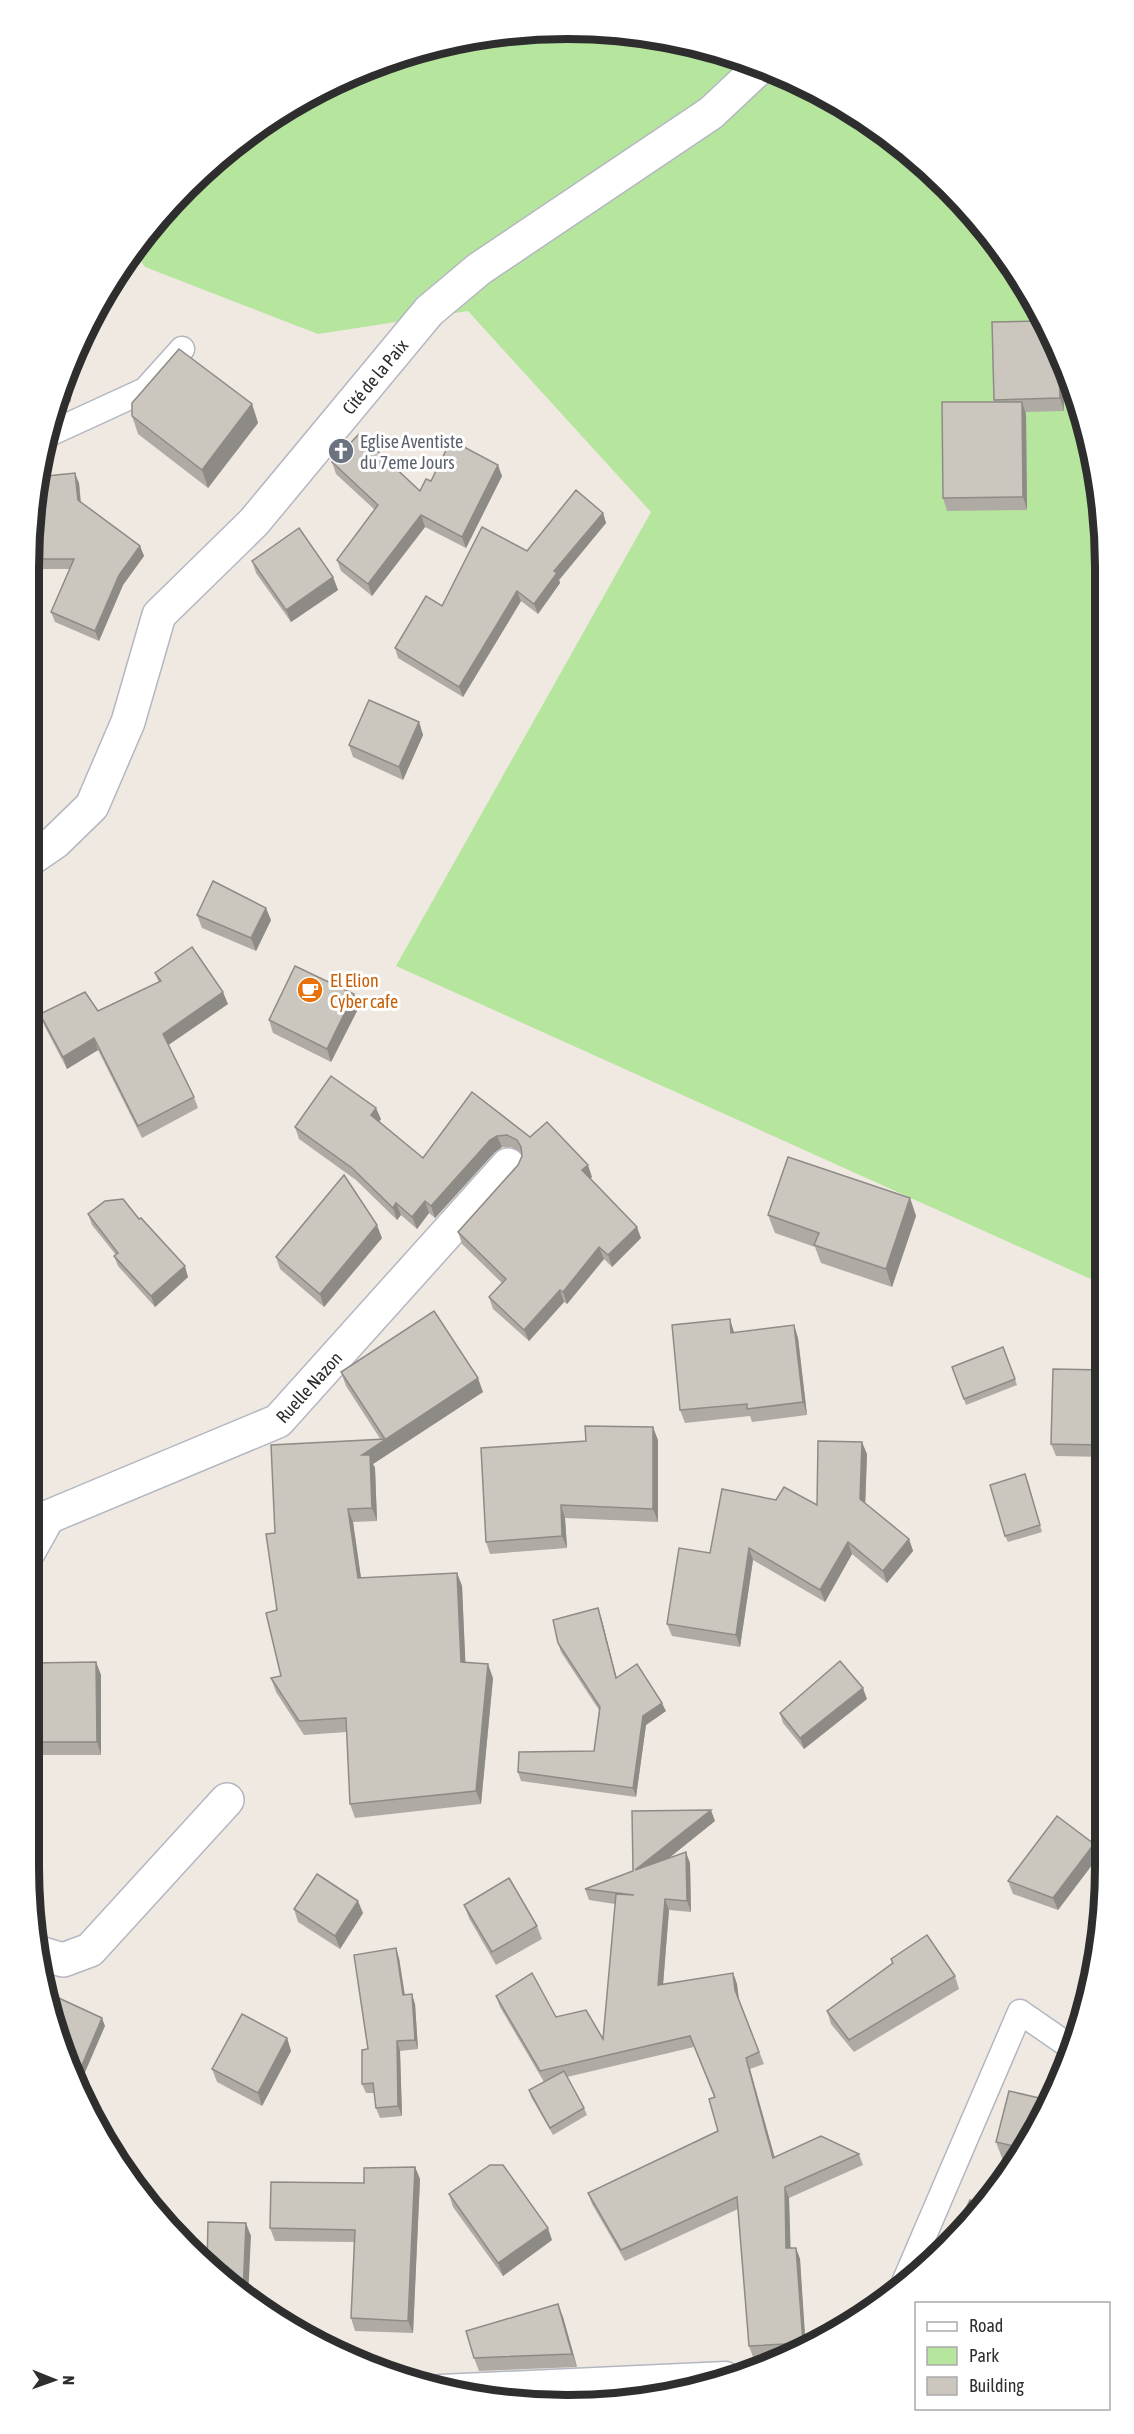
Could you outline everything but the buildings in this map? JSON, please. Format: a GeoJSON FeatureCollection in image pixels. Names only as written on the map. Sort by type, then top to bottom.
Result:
{"type":"FeatureCollection","features":[{"type":"Feature","properties":{"kind":"street","name":"Cité de la Paix"},"geometry":{"type":"LineString","coordinates":[[39,853],[55,842],[92,806],[128,722],[159,615],[254,522],[429,311],[479,269],[711,113],[753,73]]}},
{"type":"Feature","properties":{"kind":"street","name":"Ruelle Nazon"},"geometry":{"type":"LineString","coordinates":[[39,1532],[48,1517],[278,1421],[508,1166]]}},
{"type":"Feature","properties":{"kind":"street"},"geometry":{"type":"LineString","coordinates":[[47,1955],[63,1960],[90,1950],[227,1800]]}},
{"type":"Feature","properties":{"kind":"lane"},"geometry":{"type":"LineString","coordinates":[[57,430],[145,390],[182,349]]}},
{"type":"Feature","properties":{"kind":"lane"},"geometry":{"type":"LineString","coordinates":[[910,2268],[1020,2012],[1065,2043]]}},
{"type":"Feature","properties":{"kind":"lane"},"geometry":{"type":"LineString","coordinates":[[469,2386],[712,2375]]}},
{"type":"Feature","properties":{"kind":"green space"},"geometry":{"type":"Polygon","coordinates":[[[532,40],[602,40],[670,49],[737,67],[769,79],[831,110],[888,148],[915,170],[964,219],[1006,274],[1041,333],[1067,397],[1077,430],[1090,498],[1095,567],[1095,1281],[396,966],[651,512],[468,311],[318,334],[145,267],[139,258],[170,219],[194,194],[246,148],[303,110],[333,93],[397,67],[464,49],[532,40]]]}},
{"type":"Feature","properties":{"kind":"place","name":"Eglise Aventiste du 7eme Jours"},"geometry":{"type":"Point","coordinates":[341,451]}},
{"type":"Feature","properties":{"kind":"place","name":"El Elion Cyber cafe"},"geometry":{"type":"Point","coordinates":[310,990]}}]}
